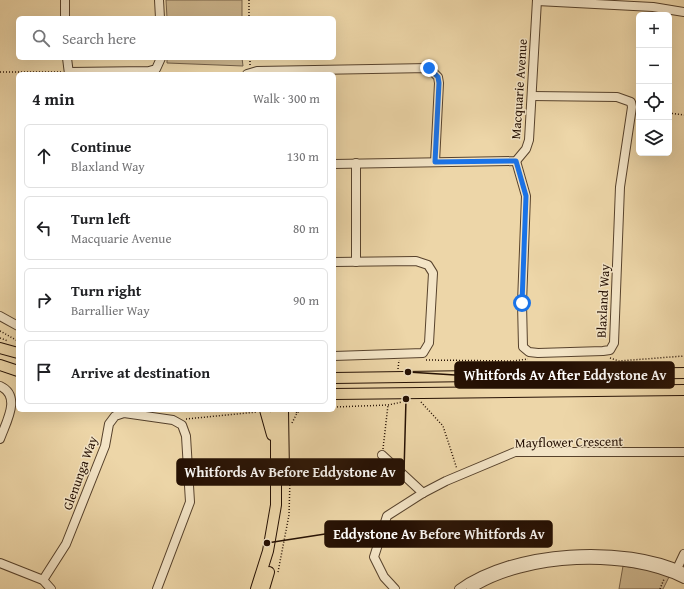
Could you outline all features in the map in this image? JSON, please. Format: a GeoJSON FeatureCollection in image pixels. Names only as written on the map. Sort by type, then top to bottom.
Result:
{"type":"FeatureCollection","features":[{"type":"Feature","properties":{"kind":"main road"},"geometry":{"type":"LineString","coordinates":[[0,348],[16,352]]}},
{"type":"Feature","properties":{"kind":"main road"},"geometry":{"type":"LineString","coordinates":[[0,365],[16,370]]}},
{"type":"Feature","properties":{"kind":"main road"},"geometry":{"type":"LineString","coordinates":[[336,378],[682,372]]}},
{"type":"Feature","properties":{"kind":"main road"},"geometry":{"type":"LineString","coordinates":[[336,394],[681,389]]}},
{"type":"Feature","properties":{"kind":"main road"},"geometry":{"type":"LineString","coordinates":[[262,412],[272,432],[274,482],[277,486]]}},
{"type":"Feature","properties":{"kind":"main road"},"geometry":{"type":"LineString","coordinates":[[256,589],[272,535],[286,412]]}},
{"type":"Feature","properties":{"kind":"main road"},"geometry":{"type":"LineString","coordinates":[[264,589],[277,540],[283,502],[286,412]]}},
{"type":"Feature","properties":{"kind":"street"},"geometry":{"type":"LineString","coordinates":[[65,0],[65,16]]}},
{"type":"Feature","properties":{"kind":"street"},"geometry":{"type":"LineString","coordinates":[[159,0],[160,16]]}},
{"type":"Feature","properties":{"kind":"street"},"geometry":{"type":"LineString","coordinates":[[537,1],[653,7],[684,12]]}},
{"type":"Feature","properties":{"kind":"street","name":"Macquarie Avenue"},"geometry":{"type":"LineString","coordinates":[[516,161],[526,149],[529,140],[537,1]]}},
{"type":"Feature","properties":{"kind":"street"},"geometry":{"type":"LineString","coordinates":[[67,60],[69,72]]}},
{"type":"Feature","properties":{"kind":"street"},"geometry":{"type":"LineString","coordinates":[[109,72],[149,71],[156,69],[160,60]]}},
{"type":"Feature","properties":{"kind":"street"},"geometry":{"type":"LineString","coordinates":[[254,72],[429,68],[438,77],[439,83],[435,162]]}},
{"type":"Feature","properties":{"kind":"street","name":"Blaxland Way"},"geometry":{"type":"LineString","coordinates":[[516,161],[526,196],[522,303],[523,347],[529,352],[538,353],[603,352],[610,350],[614,343],[620,187],[632,107],[631,102],[617,97],[532,96]]}},
{"type":"Feature","properties":{"kind":"street"},"geometry":{"type":"LineString","coordinates":[[336,164],[516,161]]}},
{"type":"Feature","properties":{"kind":"street"},"geometry":{"type":"LineString","coordinates":[[356,163],[356,262]]}},
{"type":"Feature","properties":{"kind":"street"},"geometry":{"type":"LineString","coordinates":[[336,262],[416,261],[428,265],[433,273],[430,343],[424,353],[336,356]]}},
{"type":"Feature","properties":{"kind":"street"},"geometry":{"type":"LineString","coordinates":[[0,316],[16,325]]}},
{"type":"Feature","properties":{"kind":"street"},"geometry":{"type":"LineString","coordinates":[[0,386],[9,392],[12,402],[0,439]]}},
{"type":"Feature","properties":{"kind":"street","name":"Glenunga Way"},"geometry":{"type":"LineString","coordinates":[[43,580],[66,544],[105,446],[109,424],[115,416],[124,413],[173,420],[179,423]]}},
{"type":"Feature","properties":{"kind":"street"},"geometry":{"type":"LineString","coordinates":[[157,589],[190,502],[186,436],[182,425],[179,423]]}},
{"type":"Feature","properties":{"kind":"street","name":"Mayflower Crescent"},"geometry":{"type":"LineString","coordinates":[[395,589],[384,577],[374,557],[381,532],[387,516],[422,493],[515,452],[684,452]]}},
{"type":"Feature","properties":{"kind":"street"},"geometry":{"type":"LineString","coordinates":[[382,455],[422,493]]}},
{"type":"Feature","properties":{"kind":"street"},"geometry":{"type":"LineString","coordinates":[[676,572],[684,554]]}},
{"type":"Feature","properties":{"kind":"street"},"geometry":{"type":"LineString","coordinates":[[459,589],[491,571],[514,563],[541,557],[579,555],[622,556],[651,560],[676,572],[684,579]]}},
{"type":"Feature","properties":{"kind":"street"},"geometry":{"type":"LineString","coordinates":[[472,589],[496,576],[514,570],[565,561],[628,563],[676,572]]}},
{"type":"Feature","properties":{"kind":"street"},"geometry":{"type":"LineString","coordinates":[[0,564],[43,580],[51,589]]}},
{"type":"Feature","properties":{"kind":"path"},"geometry":{"type":"LineString","coordinates":[[249,0],[249,16]]}},
{"type":"Feature","properties":{"kind":"path"},"geometry":{"type":"LineString","coordinates":[[0,72],[16,72]]}},
{"type":"Feature","properties":{"kind":"path"},"geometry":{"type":"LineString","coordinates":[[672,113],[684,115]]}},
{"type":"Feature","properties":{"kind":"path"},"geometry":{"type":"LineString","coordinates":[[0,331],[16,340]]}},
{"type":"Feature","properties":{"kind":"path"},"geometry":{"type":"LineString","coordinates":[[418,399],[443,426],[459,476]]}},
{"type":"Feature","properties":{"kind":"path"},"geometry":{"type":"LineString","coordinates":[[336,407],[388,405],[382,455]]}},
{"type":"Feature","properties":{"kind":"path"},"geometry":{"type":"LineString","coordinates":[[179,423],[188,418],[256,412]]}},
{"type":"Feature","properties":{"kind":"path"},"geometry":{"type":"LineString","coordinates":[[286,412],[291,427]]}},
{"type":"Feature","properties":{"kind":"path"},"geometry":{"type":"LineString","coordinates":[[276,577],[289,515],[290,476]]}},
{"type":"Feature","properties":{"kind":"path"},"geometry":{"type":"LineString","coordinates":[[660,589],[676,572]]}},
{"type":"Feature","properties":{"kind":"shaded area"},"geometry":{"type":"Polygon","coordinates":[[[166,0],[242,0],[242,16],[167,16],[166,0]]]}},
{"type":"Feature","properties":{"kind":"shaded area"},"geometry":{"type":"Polygon","coordinates":[[[167,60],[242,60],[243,66],[167,63],[167,60]]]}},
{"type":"Feature","properties":{"kind":"shaded area"},"geometry":{"type":"Polygon","coordinates":[[[623,566],[671,573],[663,589],[619,589],[623,566]]]}},
{"type":"Feature","properties":{"kind":"place","name":"Whitfords Av After Eddystone Av"},"geometry":{"type":"Point","coordinates":[408,372]}},
{"type":"Feature","properties":{"kind":"place","name":"Whitfords Av Before Eddystone Av"},"geometry":{"type":"Point","coordinates":[406,399]}},
{"type":"Feature","properties":{"kind":"place","name":"Eddystone Av Before Whitfords Av"},"geometry":{"type":"Point","coordinates":[267,543]}},
{"type":"Feature","properties":{"kind":"route"},"geometry":{"type":"LineString","coordinates":[[429,68],[434,71],[438,77],[439,83],[435,162],[516,161],[526,196],[522,303]]}}]}
